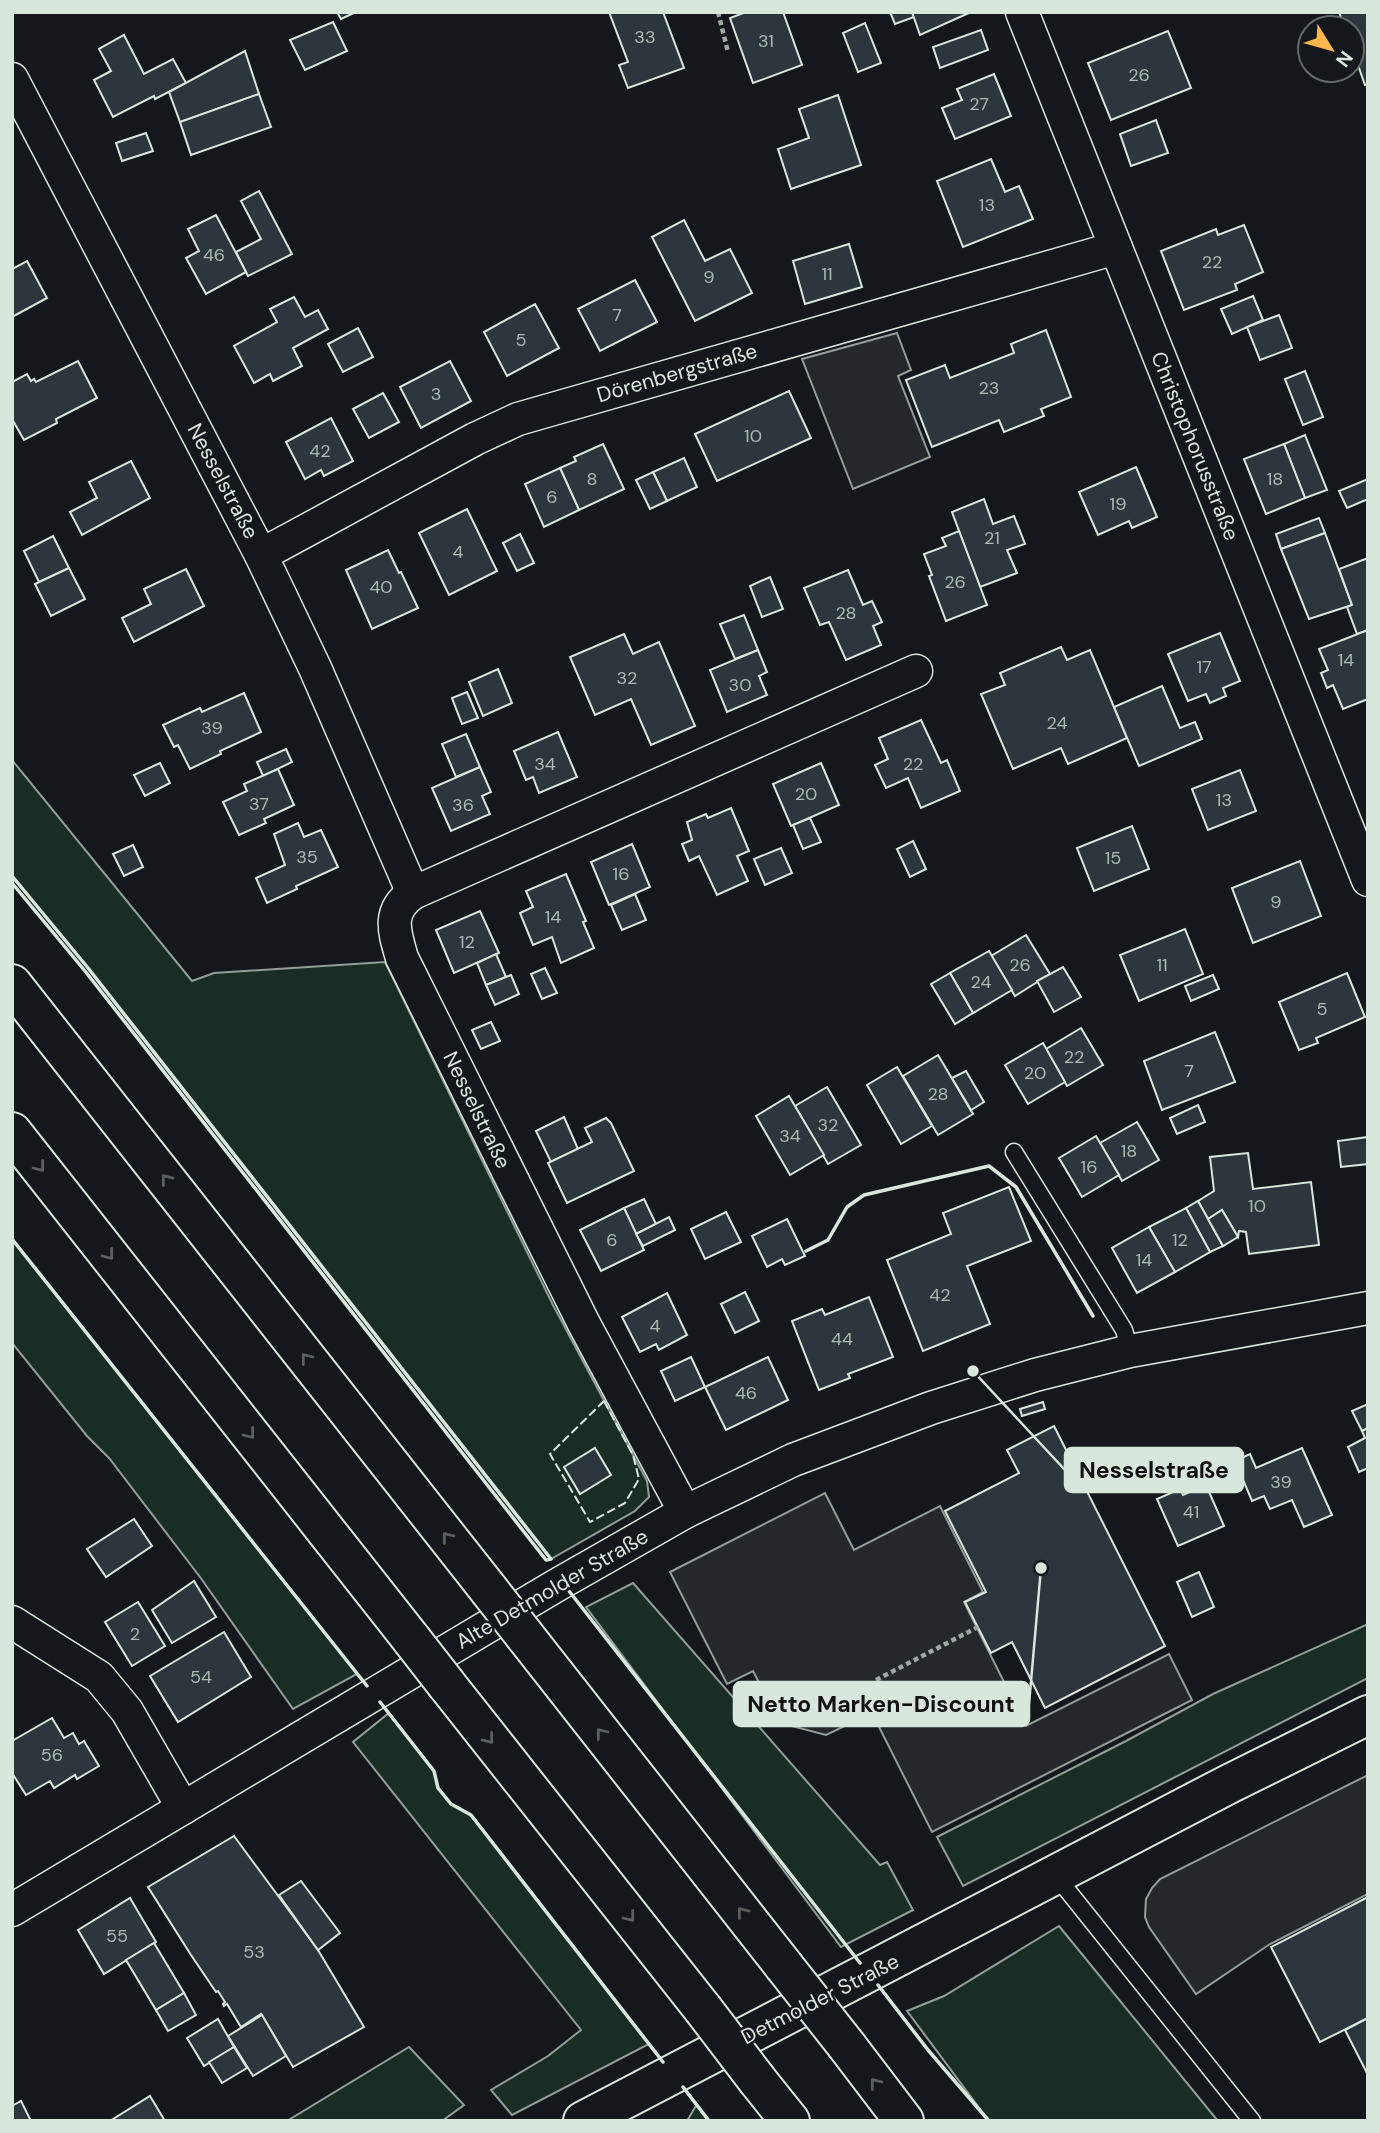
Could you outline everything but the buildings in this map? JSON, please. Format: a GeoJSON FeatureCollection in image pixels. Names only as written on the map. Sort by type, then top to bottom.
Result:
{"type":"FeatureCollection","features":[{"type":"Feature","properties":{"kind":"main road"},"geometry":{"type":"LineString","coordinates":[[12,984],[904,2121]]}},
{"type":"Feature","properties":{"kind":"main road"},"geometry":{"type":"LineString","coordinates":[[12,1132],[790,2121]]}},
{"type":"Feature","properties":{"kind":"main road","name":"Detmolder Straße"},"geometry":{"type":"LineString","coordinates":[[583,2121],[1229,1784],[1368,1715]]}},
{"type":"Feature","properties":{"kind":"street","name":"Christophorusstraße"},"geometry":{"type":"LineString","coordinates":[[1022,12],[1368,880]]}},
{"type":"Feature","properties":{"kind":"street","name":"Nesselstraße"},"geometry":{"type":"LineString","coordinates":[[12,79],[261,555],[316,668],[413,893],[401,901],[395,914],[395,935],[402,958],[583,1322],[685,1512]]}},
{"type":"Feature","properties":{"kind":"street","name":"Dörenbergstraße"},"geometry":{"type":"LineString","coordinates":[[261,555],[475,439],[518,419],[1115,248]]}},
{"type":"Feature","properties":{"kind":"street"},"geometry":{"type":"LineString","coordinates":[[413,893],[916,671]]}},
{"type":"Feature","properties":{"kind":"street","name":"Alte Detmolder Straße"},"geometry":{"type":"LineString","coordinates":[[12,1910],[414,1669],[685,1512],[793,1460],[852,1436],[1035,1374],[1130,1351],[1368,1308]]}},
{"type":"Feature","properties":{"kind":"street"},"geometry":{"type":"LineString","coordinates":[[12,1622],[99,1677],[127,1711],[183,1808]]}},
{"type":"Feature","properties":{"kind":"lane"},"geometry":{"type":"LineString","coordinates":[[1014,1152],[1124,1330],[1130,1351]]}},
{"type":"Feature","properties":{"kind":"lane"},"geometry":{"type":"LineString","coordinates":[[1056,1876],[1252,2121]]}},
{"type":"Feature","properties":{"kind":"path"},"geometry":{"type":"LineString","coordinates":[[718,12],[728,52]]}},
{"type":"Feature","properties":{"kind":"path"},"geometry":{"type":"LineString","coordinates":[[876,1681],[978,1627]]}},
{"type":"Feature","properties":{"kind":"green space"},"geometry":{"type":"Polygon","coordinates":[[[12,760],[192,981],[214,973],[385,962],[553,1305],[647,1481],[649,1497],[635,1511],[551,1559],[88,968],[12,876],[12,760]]]}},
{"type":"Feature","properties":{"kind":"green space"},"geometry":{"type":"Polygon","coordinates":[[[12,1239],[357,1674],[293,1709],[200,1577],[109,1458],[87,1436],[12,1343],[12,1239]]]}},
{"type":"Feature","properties":{"kind":"green space"},"geometry":{"type":"Polygon","coordinates":[[[633,1583],[880,1865],[887,1862],[913,1910],[841,1947],[586,1607],[633,1583]]]}},
{"type":"Feature","properties":{"kind":"green space"},"geometry":{"type":"Polygon","coordinates":[[[1368,1624],[1368,1678],[963,1886],[937,1837],[1213,1694],[1368,1624]]]}},
{"type":"Feature","properties":{"kind":"green space"},"geometry":{"type":"Polygon","coordinates":[[[389,1713],[434,1771],[438,1788],[451,1804],[471,1815],[649,2044],[512,2115],[491,2090],[548,2056],[581,2030],[353,1742],[389,1713]]]}},
{"type":"Feature","properties":{"kind":"green space"},"geometry":{"type":"Polygon","coordinates":[[[1059,1926],[1218,2121],[989,2121],[907,2011],[944,1996],[1059,1926]]]}},
{"type":"Feature","properties":{"kind":"green space"},"geometry":{"type":"Polygon","coordinates":[[[409,2047],[464,2105],[442,2121],[287,2121],[409,2047]]]}},
{"type":"Feature","properties":{"kind":"green space"},"geometry":{"type":"Polygon","coordinates":[[[697,2104],[710,2121],[687,2121],[697,2104]]]}},
{"type":"Feature","properties":{"kind":"shaded area"},"geometry":{"type":"Polygon","coordinates":[[[897,333],[911,370],[898,376],[930,457],[853,489],[802,359],[897,333]]]}},
{"type":"Feature","properties":{"kind":"shaded area"},"geometry":{"type":"Polygon","coordinates":[[[825,1493],[854,1550],[940,1506],[983,1592],[964,1602],[1026,1726],[1169,1654],[1192,1700],[932,1832],[872,1713],[826,1735],[780,1723],[753,1671],[727,1684],[670,1572],[825,1493]]]}},
{"type":"Feature","properties":{"kind":"shaded area"},"geometry":{"type":"Polygon","coordinates":[[[1368,1775],[1368,1894],[1270,1944],[1196,1994],[1149,1927],[1145,1917],[1146,1899],[1152,1888],[1160,1879],[1368,1775]]]}},
{"type":"Feature","properties":{"kind":"fence"},"geometry":{"type":"LineString","coordinates":[[604,1401],[633,1455],[639,1479],[625,1503],[590,1522],[550,1454],[604,1401]]}},
{"type":"Feature","properties":{"kind":"wall"},"geometry":{"type":"LineString","coordinates":[[12,876],[88,968],[551,1559],[546,1560],[85,971],[12,883]]}},
{"type":"Feature","properties":{"kind":"wall"},"geometry":{"type":"LineString","coordinates":[[806,1251],[828,1240],[847,1207],[864,1195],[989,1166],[1016,1187],[1093,1316]]}},
{"type":"Feature","properties":{"kind":"wall"},"geometry":{"type":"LineString","coordinates":[[12,1239],[367,1686]]}},
{"type":"Feature","properties":{"kind":"wall"},"geometry":{"type":"LineString","coordinates":[[569,1591],[860,1963]]}},
{"type":"Feature","properties":{"kind":"wall"},"geometry":{"type":"LineString","coordinates":[[380,1702],[434,1771],[438,1788],[451,1804],[471,1815],[663,2062]]}},
{"type":"Feature","properties":{"kind":"wall"},"geometry":{"type":"LineString","coordinates":[[878,1985],[928,2050],[989,2121]]}},
{"type":"Feature","properties":{"kind":"wall"},"geometry":{"type":"LineString","coordinates":[[683,2087],[709,2121]]}},
{"type":"Feature","properties":{"kind":"place","name":"Nesselstraße"},"geometry":{"type":"Point","coordinates":[973,1371]}},
{"type":"Feature","properties":{"kind":"place","name":"Netto Marken-Discount"},"geometry":{"type":"Point","coordinates":[1041,1568]}}]}
